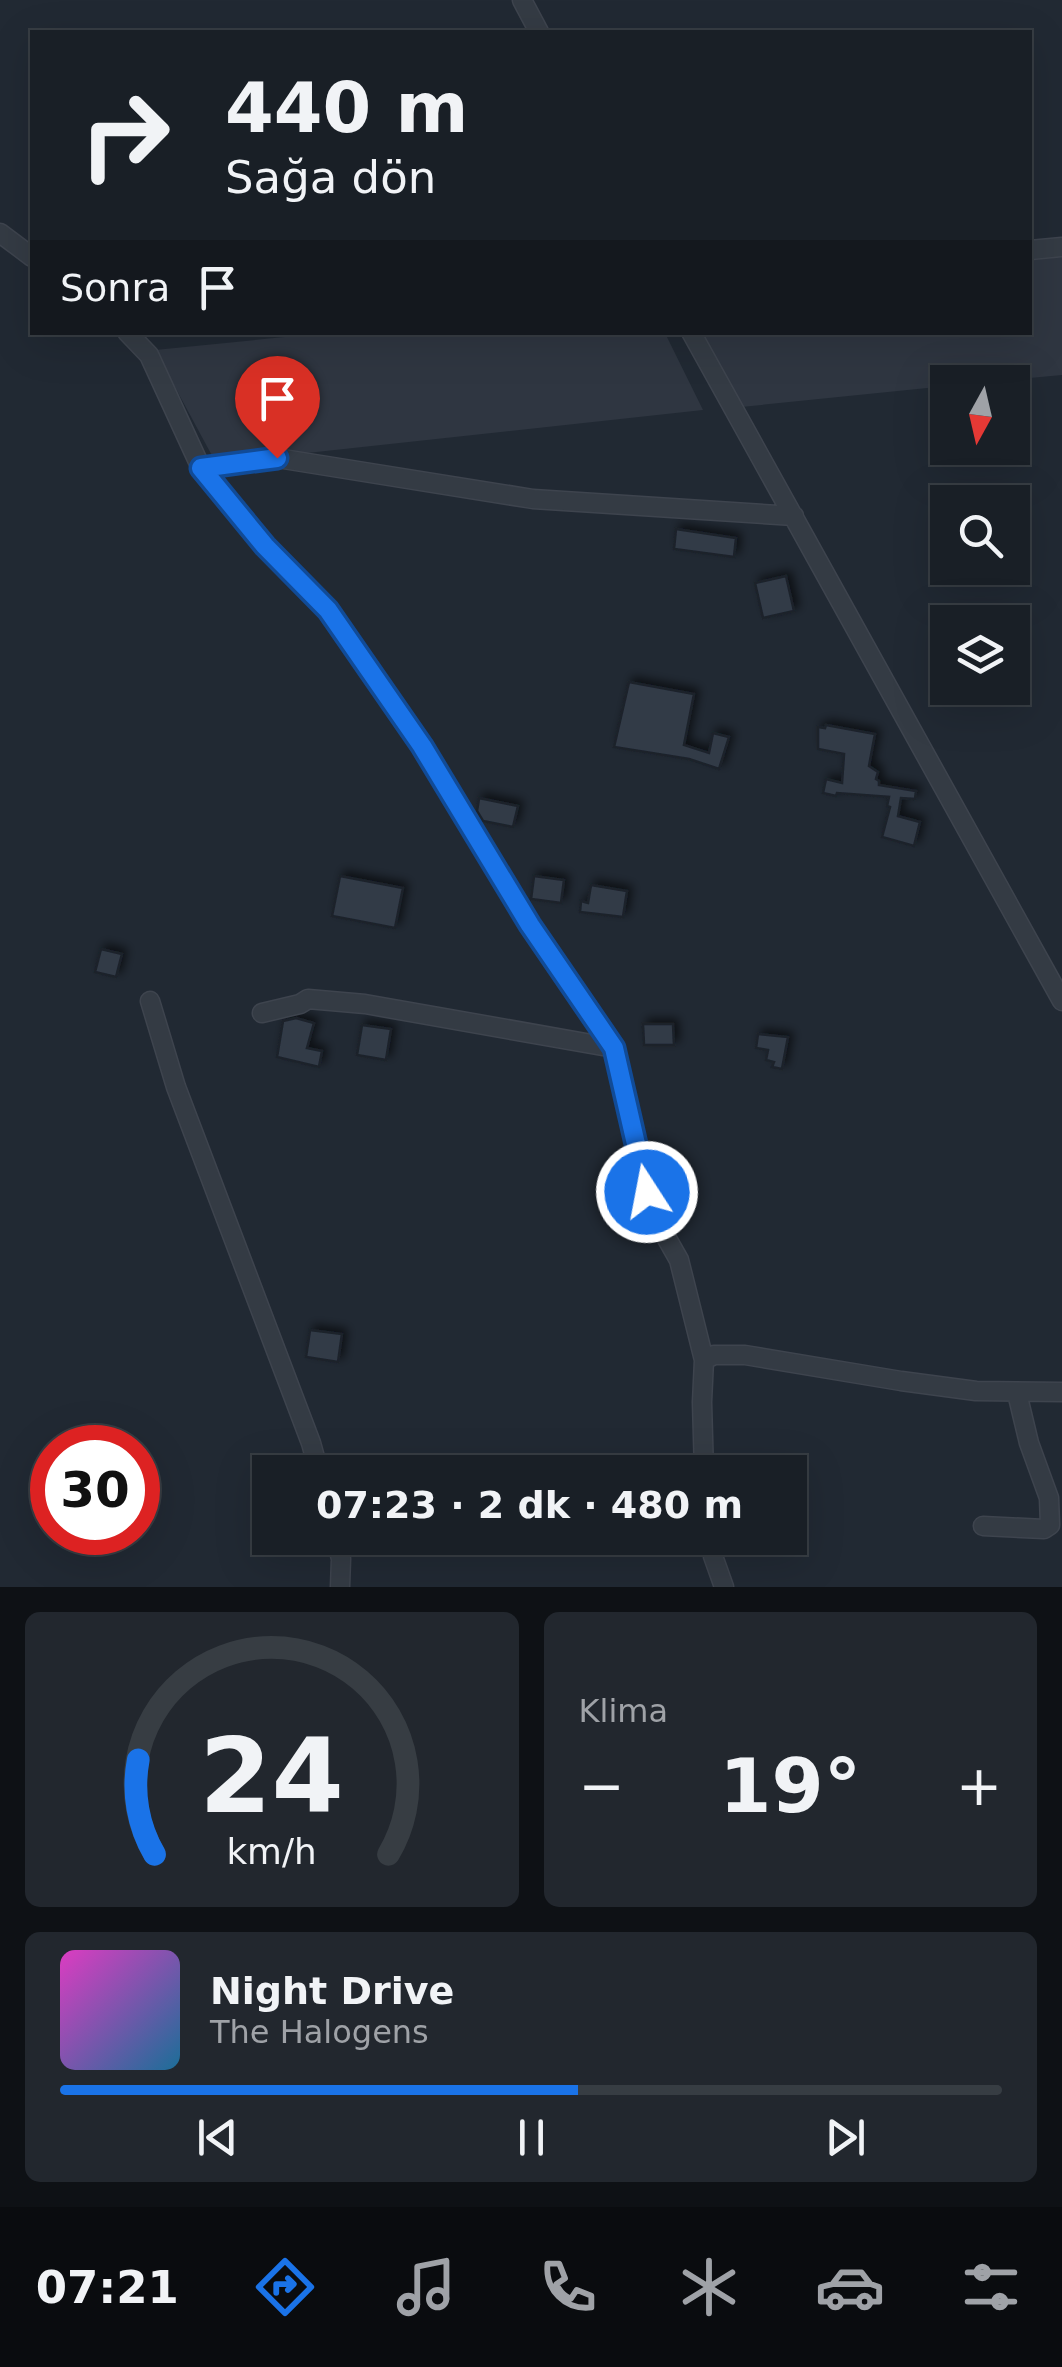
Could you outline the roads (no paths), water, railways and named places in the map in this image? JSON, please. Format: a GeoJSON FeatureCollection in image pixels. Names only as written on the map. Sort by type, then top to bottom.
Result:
{"type":"FeatureCollection","features":[{"type":"Feature","properties":{"kind":"street"},"geometry":{"type":"LineString","coordinates":[[522,0],[537,30]]}},
{"type":"Feature","properties":{"kind":"street"},"geometry":{"type":"LineString","coordinates":[[0,233],[30,256]]}},
{"type":"Feature","properties":{"kind":"street"},"geometry":{"type":"LineString","coordinates":[[1032,250],[1062,247]]}},
{"type":"Feature","properties":{"kind":"street"},"geometry":{"type":"LineString","coordinates":[[130,335],[149,355],[201,468],[265,546],[328,610],[422,746],[530,925],[614,1048],[647,1192],[679,1260],[704,1360],[704,1455]]}},
{"type":"Feature","properties":{"kind":"street"},"geometry":{"type":"LineString","coordinates":[[693,335],[1062,1000]]}},
{"type":"Feature","properties":{"kind":"street"},"geometry":{"type":"LineString","coordinates":[[201,468],[277,458],[533,499],[794,516]]}},
{"type":"Feature","properties":{"kind":"street"},"geometry":{"type":"LineString","coordinates":[[262,1013],[308,999],[365,1004],[614,1048]]}},
{"type":"Feature","properties":{"kind":"street"},"geometry":{"type":"LineString","coordinates":[[150,1001],[176,1087],[315,1455]]}},
{"type":"Feature","properties":{"kind":"street"},"geometry":{"type":"LineString","coordinates":[[704,1360],[714,1355],[746,1355],[976,1391],[1062,1392]]}},
{"type":"Feature","properties":{"kind":"street"},"geometry":{"type":"LineString","coordinates":[[984,1526],[1044,1529],[1050,1525],[1048,1498],[1028,1443],[1017,1393]]}},
{"type":"Feature","properties":{"kind":"street"},"geometry":{"type":"LineString","coordinates":[[340,1555],[340,1587]]}},
{"type":"Feature","properties":{"kind":"street"},"geometry":{"type":"LineString","coordinates":[[712,1555],[724,1587]]}}]}
